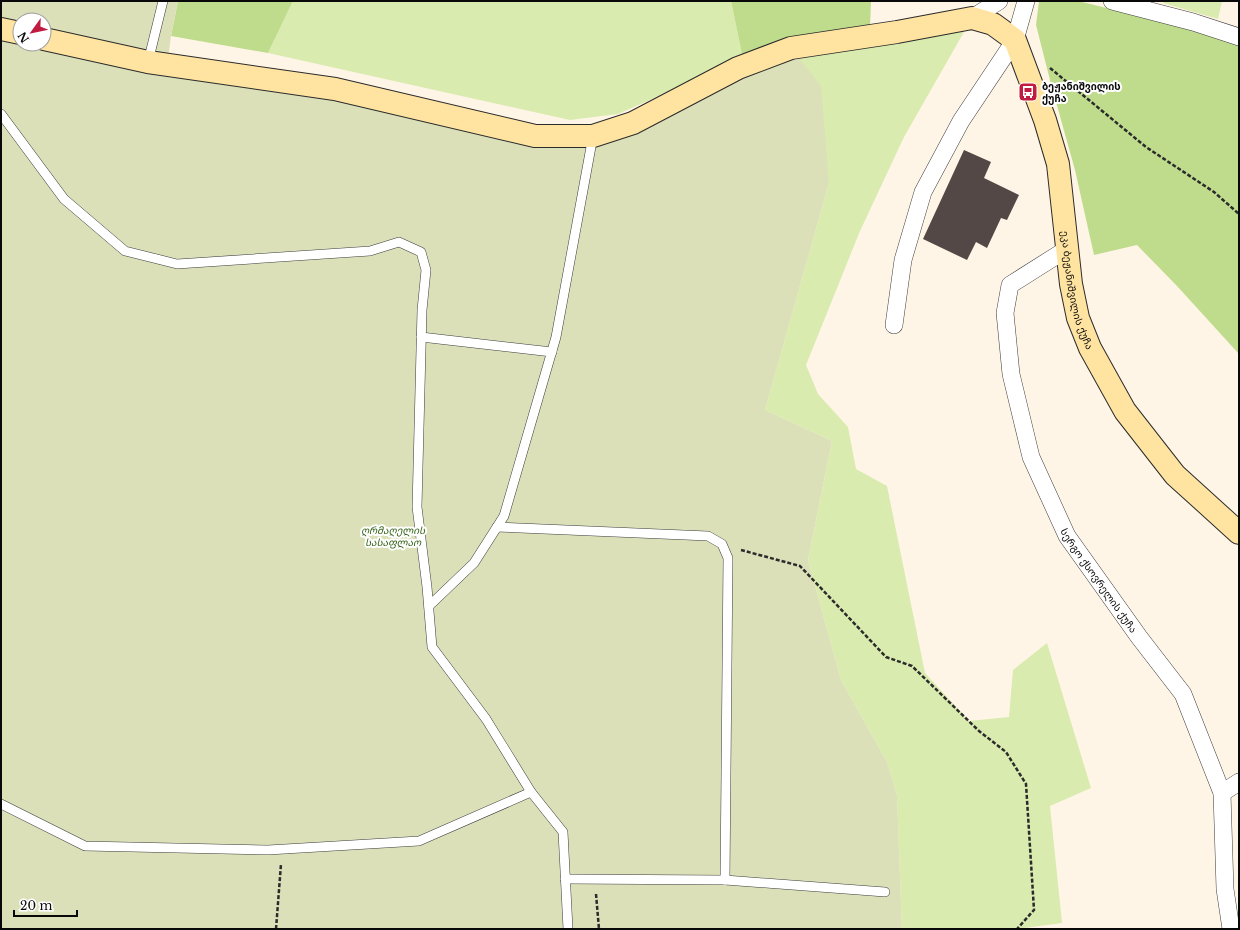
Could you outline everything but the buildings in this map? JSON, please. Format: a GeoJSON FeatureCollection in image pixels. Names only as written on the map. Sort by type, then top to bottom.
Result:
{"type":"FeatureCollection","features":[{"type":"Feature","properties":{"kind":"street"},"geometry":{"type":"LineString","coordinates":[[52,41],[148,62],[335,89],[535,136],[593,136],[633,123],[738,68],[790,48],[897,32],[972,18],[999,1]]}},
{"type":"Feature","properties":{"kind":"street"},"geometry":{"type":"LineString","coordinates":[[894,325],[903,260],[922,192],[961,120],[1016,40],[1026,1]]}},
{"type":"Feature","properties":{"kind":"street"},"geometry":{"type":"LineString","coordinates":[[1112,1],[1193,22],[1239,37]]}},
{"type":"Feature","properties":{"kind":"street"},"geometry":{"type":"LineString","coordinates":[[972,18],[994,24],[1016,40]]}},
{"type":"Feature","properties":{"kind":"street"},"geometry":{"type":"LineString","coordinates":[[1,29],[12,31]]}},
{"type":"Feature","properties":{"kind":"street","name":"ეკა ბეჟანიშვილის ქუჩა"},"geometry":{"type":"LineString","coordinates":[[1016,40],[1045,120],[1058,164],[1067,249],[1078,318],[1090,348],[1125,411],[1175,475],[1239,533]]}},
{"type":"Feature","properties":{"kind":"street","name":"სერგო ქსოვრელის ქუჩა"},"geometry":{"type":"LineString","coordinates":[[1067,249],[1010,285],[1005,313],[1011,374],[1031,457],[1068,536],[1139,637],[1183,694],[1222,793],[1225,889],[1231,929]]}},
{"type":"Feature","properties":{"kind":"street"},"geometry":{"type":"LineString","coordinates":[[1222,793],[1239,782]]}},
{"type":"Feature","properties":{"kind":"lane"},"geometry":{"type":"LineString","coordinates":[[148,62],[163,1]]}},
{"type":"Feature","properties":{"kind":"lane"},"geometry":{"type":"LineString","coordinates":[[1,114],[64,199],[125,251],[177,264],[370,251],[399,242],[421,252],[426,270],[422,310],[417,507],[429,606],[432,647],[486,719],[531,792],[562,832],[568,929]]}},
{"type":"Feature","properties":{"kind":"lane"},"geometry":{"type":"LineString","coordinates":[[429,606],[474,563],[504,516],[556,337],[593,136]]}},
{"type":"Feature","properties":{"kind":"lane"},"geometry":{"type":"LineString","coordinates":[[421,337],[552,352]]}},
{"type":"Feature","properties":{"kind":"lane"},"geometry":{"type":"LineString","coordinates":[[498,527],[708,536],[722,544],[728,558],[725,880]]}},
{"type":"Feature","properties":{"kind":"lane"},"geometry":{"type":"LineString","coordinates":[[1,804],[85,846],[282,849],[419,841],[531,792]]}},
{"type":"Feature","properties":{"kind":"lane"},"geometry":{"type":"LineString","coordinates":[[565,879],[725,880],[885,892]]}},
{"type":"Feature","properties":{"kind":"path"},"geometry":{"type":"LineString","coordinates":[[1045,64],[1146,147],[1214,192],[1239,214]]}},
{"type":"Feature","properties":{"kind":"path"},"geometry":{"type":"LineString","coordinates":[[722,544],[800,566],[886,657],[912,666],[979,731],[1006,752],[1026,784],[1030,829],[1034,910],[1017,929]]}},
{"type":"Feature","properties":{"kind":"path"},"geometry":{"type":"LineString","coordinates":[[276,929],[282,849]]}},
{"type":"Feature","properties":{"kind":"path"},"geometry":{"type":"LineString","coordinates":[[596,892],[599,929]]}},
{"type":"Feature","properties":{"kind":"green space","name":"ღრმაღელის სასაფლაო"},"geometry":{"type":"Polygon","coordinates":[[[1,1],[178,1],[171,36],[166,74],[593,136],[791,48],[821,86],[829,183],[765,410],[832,441],[808,560],[841,680],[887,762],[897,795],[902,929],[1,929],[1,1]]]}},
{"type":"Feature","properties":{"kind":"green space"},"geometry":{"type":"Polygon","coordinates":[[[178,1],[293,1],[268,53],[171,36],[178,1]]]}},
{"type":"Feature","properties":{"kind":"green space"},"geometry":{"type":"Polygon","coordinates":[[[293,1],[731,1],[743,59],[618,114],[570,120],[268,53],[293,1]]]}},
{"type":"Feature","properties":{"kind":"green space"},"geometry":{"type":"Polygon","coordinates":[[[731,1],[871,1],[870,28],[743,59],[731,1]]]}},
{"type":"Feature","properties":{"kind":"green space"},"geometry":{"type":"Polygon","coordinates":[[[1039,1],[1078,1],[1205,32],[1239,43],[1239,354],[1137,245],[1094,255],[1075,170],[1036,25],[1039,1]]]}},
{"type":"Feature","properties":{"kind":"green space"},"geometry":{"type":"Polygon","coordinates":[[[1164,1],[1222,1],[1218,19],[1163,3],[1164,1]]]}},
{"type":"Feature","properties":{"kind":"green space"},"geometry":{"type":"Polygon","coordinates":[[[972,18],[904,137],[860,231],[806,365],[818,394],[848,427],[856,469],[887,486],[925,673],[969,721],[1009,717],[1013,670],[1047,643],[1091,788],[1050,806],[1062,923],[1017,929],[902,929],[897,795],[887,762],[841,680],[808,560],[832,441],[765,410],[829,183],[791,48],[972,18]]]}},
{"type":"Feature","properties":{"kind":"place","name":"ბეჟანიშვილის ქუჩა"},"geometry":{"type":"Point","coordinates":[1028,92]}}]}
